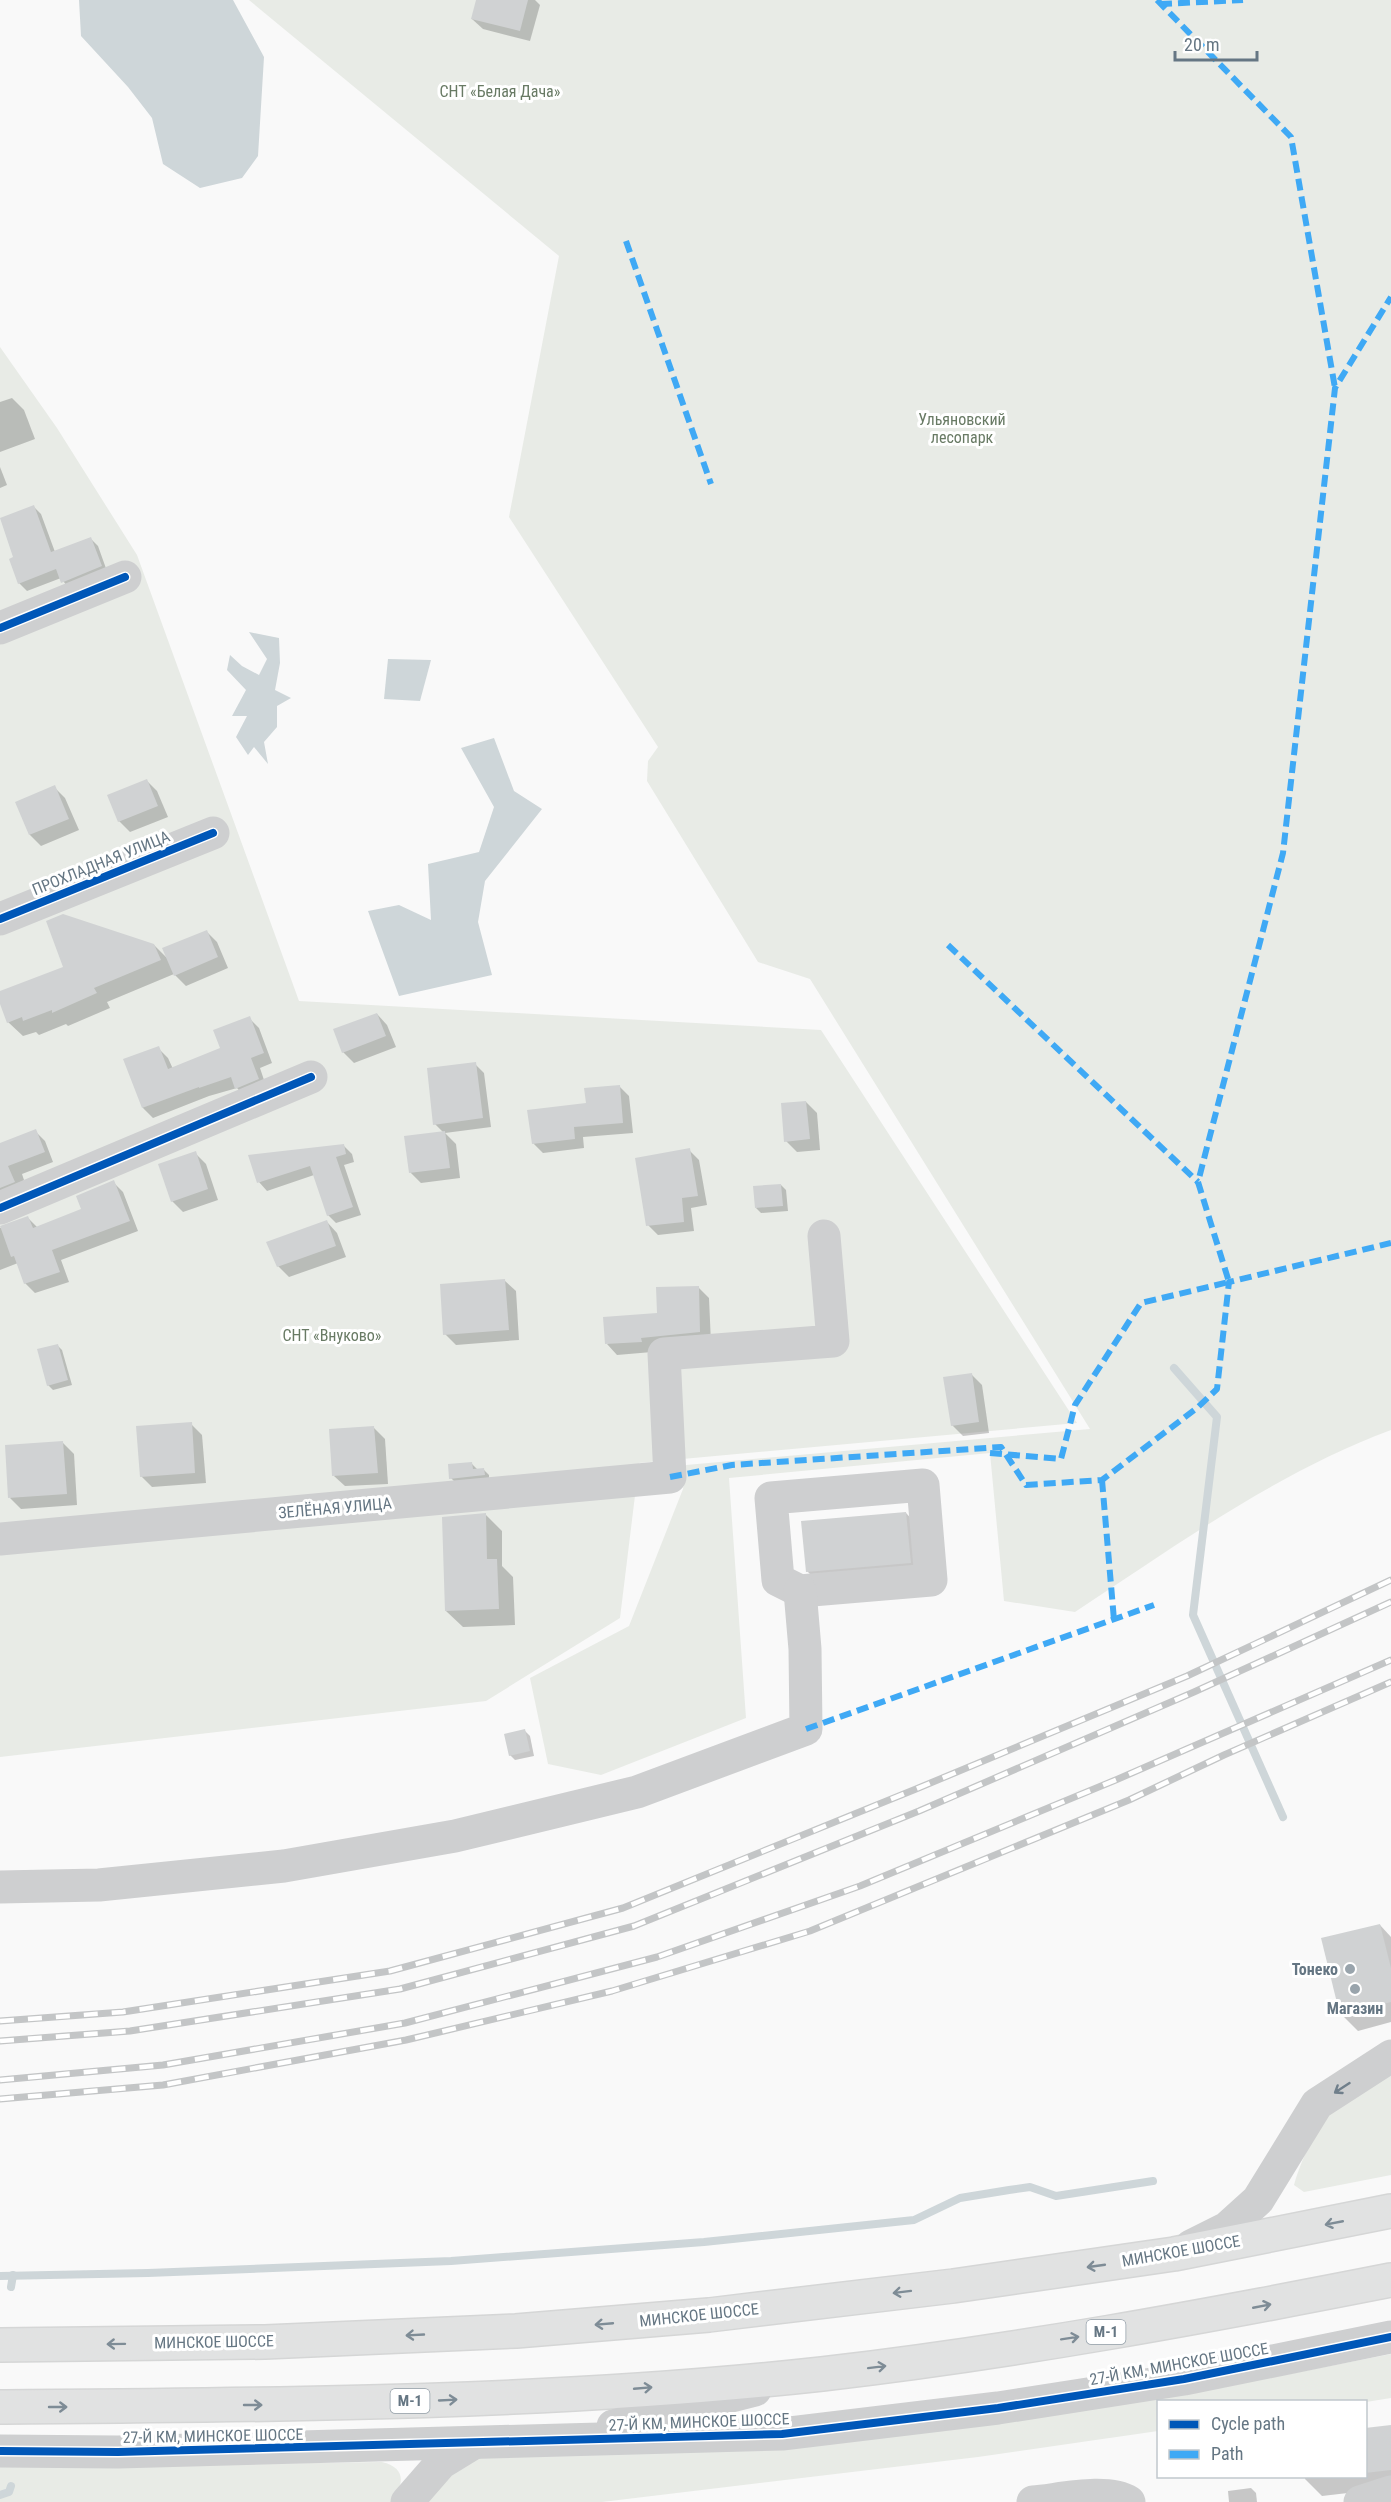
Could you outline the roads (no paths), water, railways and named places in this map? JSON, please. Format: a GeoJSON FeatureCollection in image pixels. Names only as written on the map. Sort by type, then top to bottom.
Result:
{"type":"FeatureCollection","features":[{"type":"Feature","properties":{"kind":"highway","name":"МИНСКОЕ ШОССЕ"},"geometry":{"type":"LineString","coordinates":[[0,2345],[265,2342],[516,2331],[721,2314],[953,2286],[1174,2254],[1391,2211]]}},
{"type":"Feature","properties":{"kind":"highway","name":"М-1"},"geometry":{"type":"LineString","coordinates":[[0,2407],[346,2404],[570,2394],[819,2374],[964,2356],[1242,2310],[1391,2280]]}},
{"type":"Feature","properties":{"kind":"street"},"geometry":{"type":"LineString","coordinates":[[0,628],[125,577]]}},
{"type":"Feature","properties":{"kind":"street","name":"ПРОХЛАДНАЯ УЛИЦА"},"geometry":{"type":"LineString","coordinates":[[0,919],[213,832]]}},
{"type":"Feature","properties":{"kind":"street"},"geometry":{"type":"LineString","coordinates":[[0,1208],[311,1077]]}},
{"type":"Feature","properties":{"kind":"street","name":"ЗЕЛЁНАЯ УЛИЦА"},"geometry":{"type":"LineString","coordinates":[[0,1539],[670,1477],[664,1354],[833,1341],[824,1236]]}},
{"type":"Feature","properties":{"kind":"street"},"geometry":{"type":"LineString","coordinates":[[922,1485],[931,1580],[800,1591],[778,1580],[771,1498],[922,1485]]}},
{"type":"Feature","properties":{"kind":"street"},"geometry":{"type":"LineString","coordinates":[[0,1887],[99,1885],[284,1866],[455,1836],[637,1792],[806,1729],[805,1648],[800,1591]]}},
{"type":"Feature","properties":{"kind":"street"},"geometry":{"type":"LineString","coordinates":[[1174,2254],[1227,2228],[1258,2200],[1317,2104],[1391,2056]]}},
{"type":"Feature","properties":{"kind":"street","name":"27-Й КМ, МИНСКОЕ ШОССЕ"},"geometry":{"type":"LineString","coordinates":[[0,2451],[118,2452],[782,2434],[998,2408],[1185,2379],[1391,2337]]}},
{"type":"Feature","properties":{"kind":"street"},"geometry":{"type":"LineString","coordinates":[[538,2441],[612,2426],[819,2374]]}},
{"type":"Feature","properties":{"kind":"street"},"geometry":{"type":"LineString","coordinates":[[407,2502],[441,2463],[472,2444]]}},
{"type":"Feature","properties":{"kind":"street"},"geometry":{"type":"LineString","coordinates":[[1360,2502],[1391,2492]]}},
{"type":"Feature","properties":{"kind":"street"},"geometry":{"type":"LineString","coordinates":[[1033,2502],[1102,2495],[1122,2498],[1129,2502]]}},
{"type":"Feature","properties":{"kind":"waterway"},"geometry":{"type":"LineString","coordinates":[[1174,1368],[1217,1417],[1193,1615],[1283,1817]]}},
{"type":"Feature","properties":{"kind":"waterway"},"geometry":{"type":"LineString","coordinates":[[0,2276],[148,2273],[451,2261],[704,2242],[914,2220],[960,2198],[1030,2187],[1056,2196],[1153,2181]]}},
{"type":"Feature","properties":{"kind":"waterway"},"geometry":{"type":"LineString","coordinates":[[11,2287],[13,2275]]}},
{"type":"Feature","properties":{"kind":"waterway"},"geometry":{"type":"LineString","coordinates":[[0,2495],[9,2492],[11,2486]]}},
{"type":"Feature","properties":{"kind":"railway"},"geometry":{"type":"LineString","coordinates":[[0,2021],[123,2012],[390,1971],[623,1908],[1187,1676],[1391,1580]]}},
{"type":"Feature","properties":{"kind":"railway"},"geometry":{"type":"LineString","coordinates":[[0,2041],[130,2031],[400,1989],[634,1926],[919,1811],[1194,1692],[1391,1602]]}},
{"type":"Feature","properties":{"kind":"railway"},"geometry":{"type":"LineString","coordinates":[[0,2080],[163,2065],[405,2023],[657,1957],[860,1886],[1118,1779],[1391,1660]]}},
{"type":"Feature","properties":{"kind":"railway"},"geometry":{"type":"LineString","coordinates":[[0,2099],[163,2085],[406,2040],[612,1991],[810,1931],[1129,1800],[1224,1755],[1391,1682]]}},
{"type":"Feature","properties":{"kind":"place","name":"Тонеко"},"geometry":{"type":"Point","coordinates":[1350,1969]}},
{"type":"Feature","properties":{"kind":"place","name":"Магазин"},"geometry":{"type":"Point","coordinates":[1355,1989]}},
{"type":"Feature","properties":{"kind":"park label","name":"СНТ «Белая Дача»"},"geometry":{"type":"Point","coordinates":[500,91]}},
{"type":"Feature","properties":{"kind":"park label","name":"Ульяновский лесопарк"},"geometry":{"type":"Point","coordinates":[962,428]}},
{"type":"Feature","properties":{"kind":"park label","name":"СНТ «Внуково»"},"geometry":{"type":"Point","coordinates":[332,1335]}}]}
